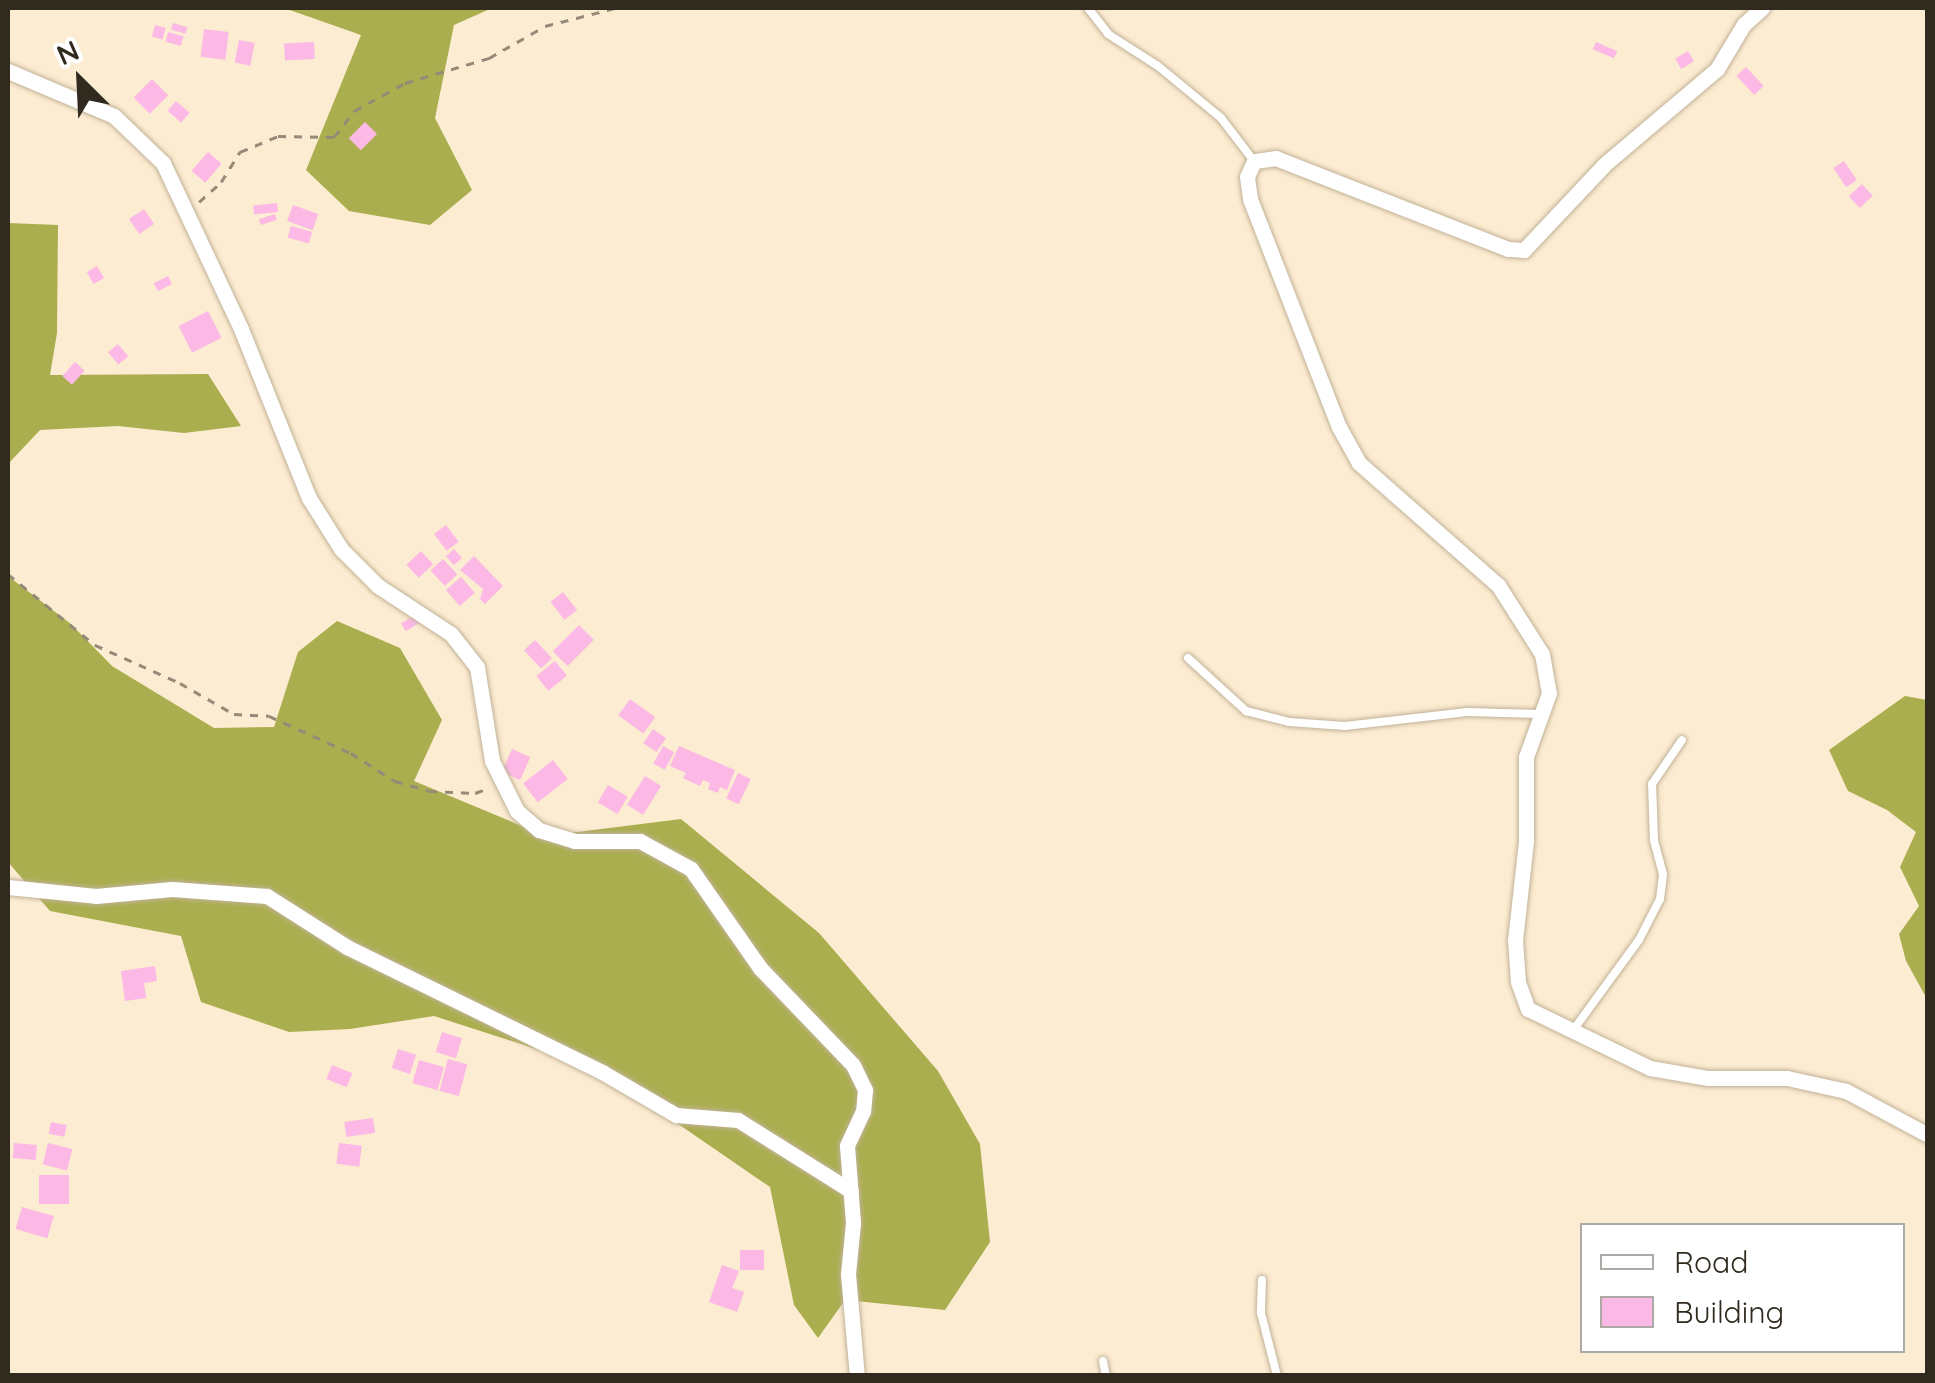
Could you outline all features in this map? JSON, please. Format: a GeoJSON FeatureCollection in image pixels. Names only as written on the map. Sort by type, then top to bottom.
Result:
{"type":"FeatureCollection","features":[{"type":"Feature","properties":{"kind":"street"},"geometry":{"type":"LineString","coordinates":[[1762,8],[1744,24],[1718,68],[1604,165],[1524,250],[1508,249],[1276,158],[1254,161],[1248,177],[1250,199],[1339,428],[1359,463],[1498,585],[1542,654],[1548,692],[1526,757],[1526,841],[1514,940],[1518,982],[1528,1009],[1650,1068],[1708,1078],[1787,1078],[1846,1091],[1928,1135]]}},
{"type":"Feature","properties":{"kind":"street"},"geometry":{"type":"LineString","coordinates":[[8,71],[114,116],[163,164],[241,329],[308,498],[340,549],[378,586],[450,634],[478,667],[492,761],[517,811],[539,830],[574,840],[640,841],[691,869],[760,968],[853,1065],[862,1080],[863,1111],[847,1146],[851,1191],[848,1274],[857,1376]]}},
{"type":"Feature","properties":{"kind":"street"},"geometry":{"type":"LineString","coordinates":[[8,887],[96,896],[172,890],[267,896],[348,947],[602,1072],[676,1115],[738,1120],[851,1191]]}},
{"type":"Feature","properties":{"kind":"lane"},"geometry":{"type":"LineString","coordinates":[[1088,8],[1108,34],[1158,66],[1220,118],[1254,161]]}},
{"type":"Feature","properties":{"kind":"lane"},"geometry":{"type":"LineString","coordinates":[[1188,658],[1246,711],[1289,722],[1346,726],[1467,712],[1539,714]]}},
{"type":"Feature","properties":{"kind":"lane"},"geometry":{"type":"LineString","coordinates":[[1571,1032],[1640,940],[1660,898],[1664,874],[1654,840],[1652,784],[1682,740]]}},
{"type":"Feature","properties":{"kind":"lane"},"geometry":{"type":"LineString","coordinates":[[1262,1280],[1261,1313],[1277,1376]]}},
{"type":"Feature","properties":{"kind":"lane"},"geometry":{"type":"LineString","coordinates":[[1102,1362],[1106,1376]]}},
{"type":"Feature","properties":{"kind":"path"},"geometry":{"type":"LineString","coordinates":[[186,213],[221,182],[240,152],[278,136],[334,137],[354,111],[405,83],[489,58],[545,26],[615,8]]}},
{"type":"Feature","properties":{"kind":"path"},"geometry":{"type":"LineString","coordinates":[[670,8],[788,8]]}},
{"type":"Feature","properties":{"kind":"path"},"geometry":{"type":"LineString","coordinates":[[8,574],[96,646],[180,683],[234,714],[269,716],[351,753],[395,780],[429,791],[476,793],[501,784]]}},
{"type":"Feature","properties":{"kind":"shaded area"},"geometry":{"type":"Polygon","coordinates":[[[284,8],[492,8],[454,25],[435,118],[472,190],[430,225],[349,211],[306,170],[361,35],[284,8]]]}},
{"type":"Feature","properties":{"kind":"shaded area"},"geometry":{"type":"Polygon","coordinates":[[[8,223],[58,225],[57,333],[50,375],[208,374],[241,426],[184,433],[118,426],[40,430],[8,464],[8,223]]]}},
{"type":"Feature","properties":{"kind":"shaded area"},"geometry":{"type":"Polygon","coordinates":[[[8,576],[71,624],[112,666],[214,728],[274,727],[298,652],[337,621],[400,648],[442,720],[414,781],[546,836],[681,819],[819,933],[938,1071],[980,1144],[990,1242],[945,1310],[845,1300],[818,1338],[794,1305],[770,1187],[639,1097],[549,1053],[434,1016],[350,1029],[289,1032],[201,1002],[181,936],[50,911],[8,862],[8,576]]]}},
{"type":"Feature","properties":{"kind":"shaded area"},"geometry":{"type":"Polygon","coordinates":[[[1905,696],[1927,700],[1927,999],[1906,961],[1899,934],[1919,906],[1900,867],[1916,832],[1887,810],[1848,791],[1829,750],[1905,696]]]}},
{"type":"Feature","properties":{"kind":"building"},"geometry":{"type":"Polygon","coordinates":[[[173,23],[187,27],[185,34],[171,30],[173,23]]]}},
{"type":"Feature","properties":{"kind":"building"},"geometry":{"type":"Polygon","coordinates":[[[155,25],[166,28],[163,39],[152,37],[155,25]]]}},
{"type":"Feature","properties":{"kind":"building"},"geometry":{"type":"Polygon","coordinates":[[[204,29],[229,32],[225,60],[201,57],[204,29]]]}},
{"type":"Feature","properties":{"kind":"building"},"geometry":{"type":"Polygon","coordinates":[[[168,32],[183,36],[181,46],[165,42],[168,32]]]}},
{"type":"Feature","properties":{"kind":"building"},"geometry":{"type":"Polygon","coordinates":[[[239,40],[255,43],[250,66],[235,63],[239,40]]]}},
{"type":"Feature","properties":{"kind":"building"},"geometry":{"type":"Polygon","coordinates":[[[314,42],[315,59],[285,61],[284,44],[314,42]]]}},
{"type":"Feature","properties":{"kind":"building"},"geometry":{"type":"Polygon","coordinates":[[[1596,42],[1617,51],[1614,58],[1593,49],[1596,42]]]}},
{"type":"Feature","properties":{"kind":"building"},"geometry":{"type":"Polygon","coordinates":[[[1688,51],[1694,61],[1681,69],[1675,59],[1688,51]]]}},
{"type":"Feature","properties":{"kind":"building"},"geometry":{"type":"Polygon","coordinates":[[[1746,67],[1764,86],[1754,95],[1736,76],[1746,67]]]}},
{"type":"Feature","properties":{"kind":"building"},"geometry":{"type":"Polygon","coordinates":[[[152,79],[168,95],[150,114],[134,97],[152,79]]]}},
{"type":"Feature","properties":{"kind":"building"},"geometry":{"type":"Polygon","coordinates":[[[176,101],[190,113],[181,123],[167,111],[176,101]]]}},
{"type":"Feature","properties":{"kind":"building"},"geometry":{"type":"Polygon","coordinates":[[[365,122],[377,134],[361,150],[349,138],[365,122]]]}},
{"type":"Feature","properties":{"kind":"building"},"geometry":{"type":"Polygon","coordinates":[[[208,152],[222,164],[205,183],[192,171],[208,152]]]}},
{"type":"Feature","properties":{"kind":"building"},"geometry":{"type":"Polygon","coordinates":[[[1844,161],[1857,180],[1846,187],[1833,168],[1844,161]]]}},
{"type":"Feature","properties":{"kind":"building"},"geometry":{"type":"Polygon","coordinates":[[[1862,184],[1873,196],[1860,208],[1849,196],[1862,184]]]}},
{"type":"Feature","properties":{"kind":"building"},"geometry":{"type":"Polygon","coordinates":[[[277,203],[278,212],[254,214],[253,206],[277,203]]]}},
{"type":"Feature","properties":{"kind":"building"},"geometry":{"type":"Polygon","coordinates":[[[293,205],[318,214],[313,230],[287,221],[293,205]]]}},
{"type":"Feature","properties":{"kind":"building"},"geometry":{"type":"Polygon","coordinates":[[[144,209],[154,224],[139,234],[129,219],[144,209]]]}},
{"type":"Feature","properties":{"kind":"building"},"geometry":{"type":"Polygon","coordinates":[[[275,214],[277,220],[261,225],[259,219],[275,214]]]}},
{"type":"Feature","properties":{"kind":"building"},"geometry":{"type":"Polygon","coordinates":[[[291,226],[312,232],[309,244],[288,238],[291,226]]]}},
{"type":"Feature","properties":{"kind":"building"},"geometry":{"type":"Polygon","coordinates":[[[97,266],[104,278],[94,284],[87,272],[97,266]]]}},
{"type":"Feature","properties":{"kind":"building"},"geometry":{"type":"Polygon","coordinates":[[[168,276],[172,284],[158,291],[154,283],[168,276]]]}},
{"type":"Feature","properties":{"kind":"building"},"geometry":{"type":"Polygon","coordinates":[[[208,311],[222,338],[192,353],[179,326],[208,311]]]}},
{"type":"Feature","properties":{"kind":"building"},"geometry":{"type":"Polygon","coordinates":[[[118,344],[128,356],[118,365],[108,352],[118,344]]]}},
{"type":"Feature","properties":{"kind":"building"},"geometry":{"type":"Polygon","coordinates":[[[75,362],[85,371],[72,385],[62,376],[75,362]]]}},
{"type":"Feature","properties":{"kind":"building"},"geometry":{"type":"Polygon","coordinates":[[[446,525],[459,542],[447,551],[434,534],[446,525]]]}},
{"type":"Feature","properties":{"kind":"building"},"geometry":{"type":"Polygon","coordinates":[[[454,549],[462,558],[454,565],[446,556],[454,549]]]}},
{"type":"Feature","properties":{"kind":"building"},"geometry":{"type":"Polygon","coordinates":[[[421,551],[433,564],[419,578],[406,565],[421,551]]]}},
{"type":"Feature","properties":{"kind":"building"},"geometry":{"type":"Polygon","coordinates":[[[474,556],[503,586],[485,604],[480,599],[483,589],[460,570],[474,556]]]}},
{"type":"Feature","properties":{"kind":"building"},"geometry":{"type":"Polygon","coordinates":[[[443,559],[457,574],[445,586],[431,571],[443,559]]]}},
{"type":"Feature","properties":{"kind":"building"},"geometry":{"type":"Polygon","coordinates":[[[461,577],[475,593],[460,606],[446,590],[461,577]]]}},
{"type":"Feature","properties":{"kind":"building"},"geometry":{"type":"Polygon","coordinates":[[[563,592],[577,610],[565,620],[550,602],[563,592]]]}},
{"type":"Feature","properties":{"kind":"building"},"geometry":{"type":"Polygon","coordinates":[[[418,613],[423,621],[406,631],[401,624],[418,613]]]}},
{"type":"Feature","properties":{"kind":"building"},"geometry":{"type":"Polygon","coordinates":[[[579,625],[594,640],[568,666],[553,651],[579,625]]]}},
{"type":"Feature","properties":{"kind":"building"},"geometry":{"type":"Polygon","coordinates":[[[535,640],[552,658],[541,669],[524,650],[535,640]]]}},
{"type":"Feature","properties":{"kind":"building"},"geometry":{"type":"Polygon","coordinates":[[[555,661],[567,676],[548,691],[536,676],[555,661]]]}},
{"type":"Feature","properties":{"kind":"building"},"geometry":{"type":"Polygon","coordinates":[[[630,699],[655,717],[643,733],[618,715],[630,699]]]}},
{"type":"Feature","properties":{"kind":"building"},"geometry":{"type":"Polygon","coordinates":[[[653,729],[666,738],[656,752],[643,743],[653,729]]]}},
{"type":"Feature","properties":{"kind":"building"},"geometry":{"type":"Polygon","coordinates":[[[663,746],[674,752],[665,770],[653,763],[663,746]]]}},
{"type":"Feature","properties":{"kind":"building"},"geometry":{"type":"Polygon","coordinates":[[[679,746],[735,770],[727,790],[720,787],[718,793],[708,789],[710,783],[703,780],[700,786],[683,778],[686,773],[670,766],[679,746]]]}},
{"type":"Feature","properties":{"kind":"building"},"geometry":{"type":"Polygon","coordinates":[[[512,749],[530,757],[520,780],[502,772],[512,749]]]}},
{"type":"Feature","properties":{"kind":"building"},"geometry":{"type":"Polygon","coordinates":[[[553,760],[568,779],[538,802],[523,783],[553,760]]]}},
{"type":"Feature","properties":{"kind":"building"},"geometry":{"type":"Polygon","coordinates":[[[738,773],[751,779],[739,804],[726,798],[738,773]]]}},
{"type":"Feature","properties":{"kind":"building"},"geometry":{"type":"Polygon","coordinates":[[[645,776],[661,786],[643,815],[627,805],[645,776]]]}},
{"type":"Feature","properties":{"kind":"building"},"geometry":{"type":"Polygon","coordinates":[[[608,785],[628,797],[617,814],[598,802],[608,785]]]}},
{"type":"Feature","properties":{"kind":"building"},"geometry":{"type":"Polygon","coordinates":[[[155,966],[157,981],[144,983],[146,998],[125,1001],[121,971],[155,966]]]}},
{"type":"Feature","properties":{"kind":"building"},"geometry":{"type":"Polygon","coordinates":[[[442,1032],[462,1038],[456,1058],[436,1052],[442,1032]]]}},
{"type":"Feature","properties":{"kind":"building"},"geometry":{"type":"Polygon","coordinates":[[[398,1049],[416,1055],[410,1074],[392,1068],[398,1049]]]}},
{"type":"Feature","properties":{"kind":"building"},"geometry":{"type":"Polygon","coordinates":[[[448,1059],[467,1064],[459,1096],[439,1091],[448,1059]]]}},
{"type":"Feature","properties":{"kind":"building"},"geometry":{"type":"Polygon","coordinates":[[[419,1060],[444,1067],[437,1090],[412,1083],[419,1060]]]}},
{"type":"Feature","properties":{"kind":"building"},"geometry":{"type":"Polygon","coordinates":[[[332,1065],[352,1073],[347,1087],[326,1079],[332,1065]]]}},
{"type":"Feature","properties":{"kind":"building"},"geometry":{"type":"Polygon","coordinates":[[[373,1118],[375,1133],[346,1137],[344,1122],[373,1118]]]}},
{"type":"Feature","properties":{"kind":"building"},"geometry":{"type":"Polygon","coordinates":[[[51,1122],[67,1125],[64,1137],[49,1134],[51,1122]]]}},
{"type":"Feature","properties":{"kind":"building"},"geometry":{"type":"Polygon","coordinates":[[[14,1143],[37,1145],[36,1160],[13,1158],[14,1143]]]}},
{"type":"Feature","properties":{"kind":"building"},"geometry":{"type":"Polygon","coordinates":[[[48,1143],[72,1149],[67,1170],[43,1164],[48,1143]]]}},
{"type":"Feature","properties":{"kind":"building"},"geometry":{"type":"Polygon","coordinates":[[[339,1143],[362,1146],[359,1167],[336,1164],[339,1143]]]}},
{"type":"Feature","properties":{"kind":"building"},"geometry":{"type":"Polygon","coordinates":[[[39,1175],[69,1175],[69,1204],[39,1204],[39,1175]]]}},
{"type":"Feature","properties":{"kind":"building"},"geometry":{"type":"Polygon","coordinates":[[[22,1207],[54,1216],[47,1238],[16,1229],[22,1207]]]}},
{"type":"Feature","properties":{"kind":"building"},"geometry":{"type":"Polygon","coordinates":[[[740,1250],[764,1250],[764,1270],[740,1270],[740,1250]]]}},
{"type":"Feature","properties":{"kind":"building"},"geometry":{"type":"Polygon","coordinates":[[[722,1265],[739,1271],[732,1288],[744,1292],[737,1312],[709,1302],[722,1265]]]}}]}
